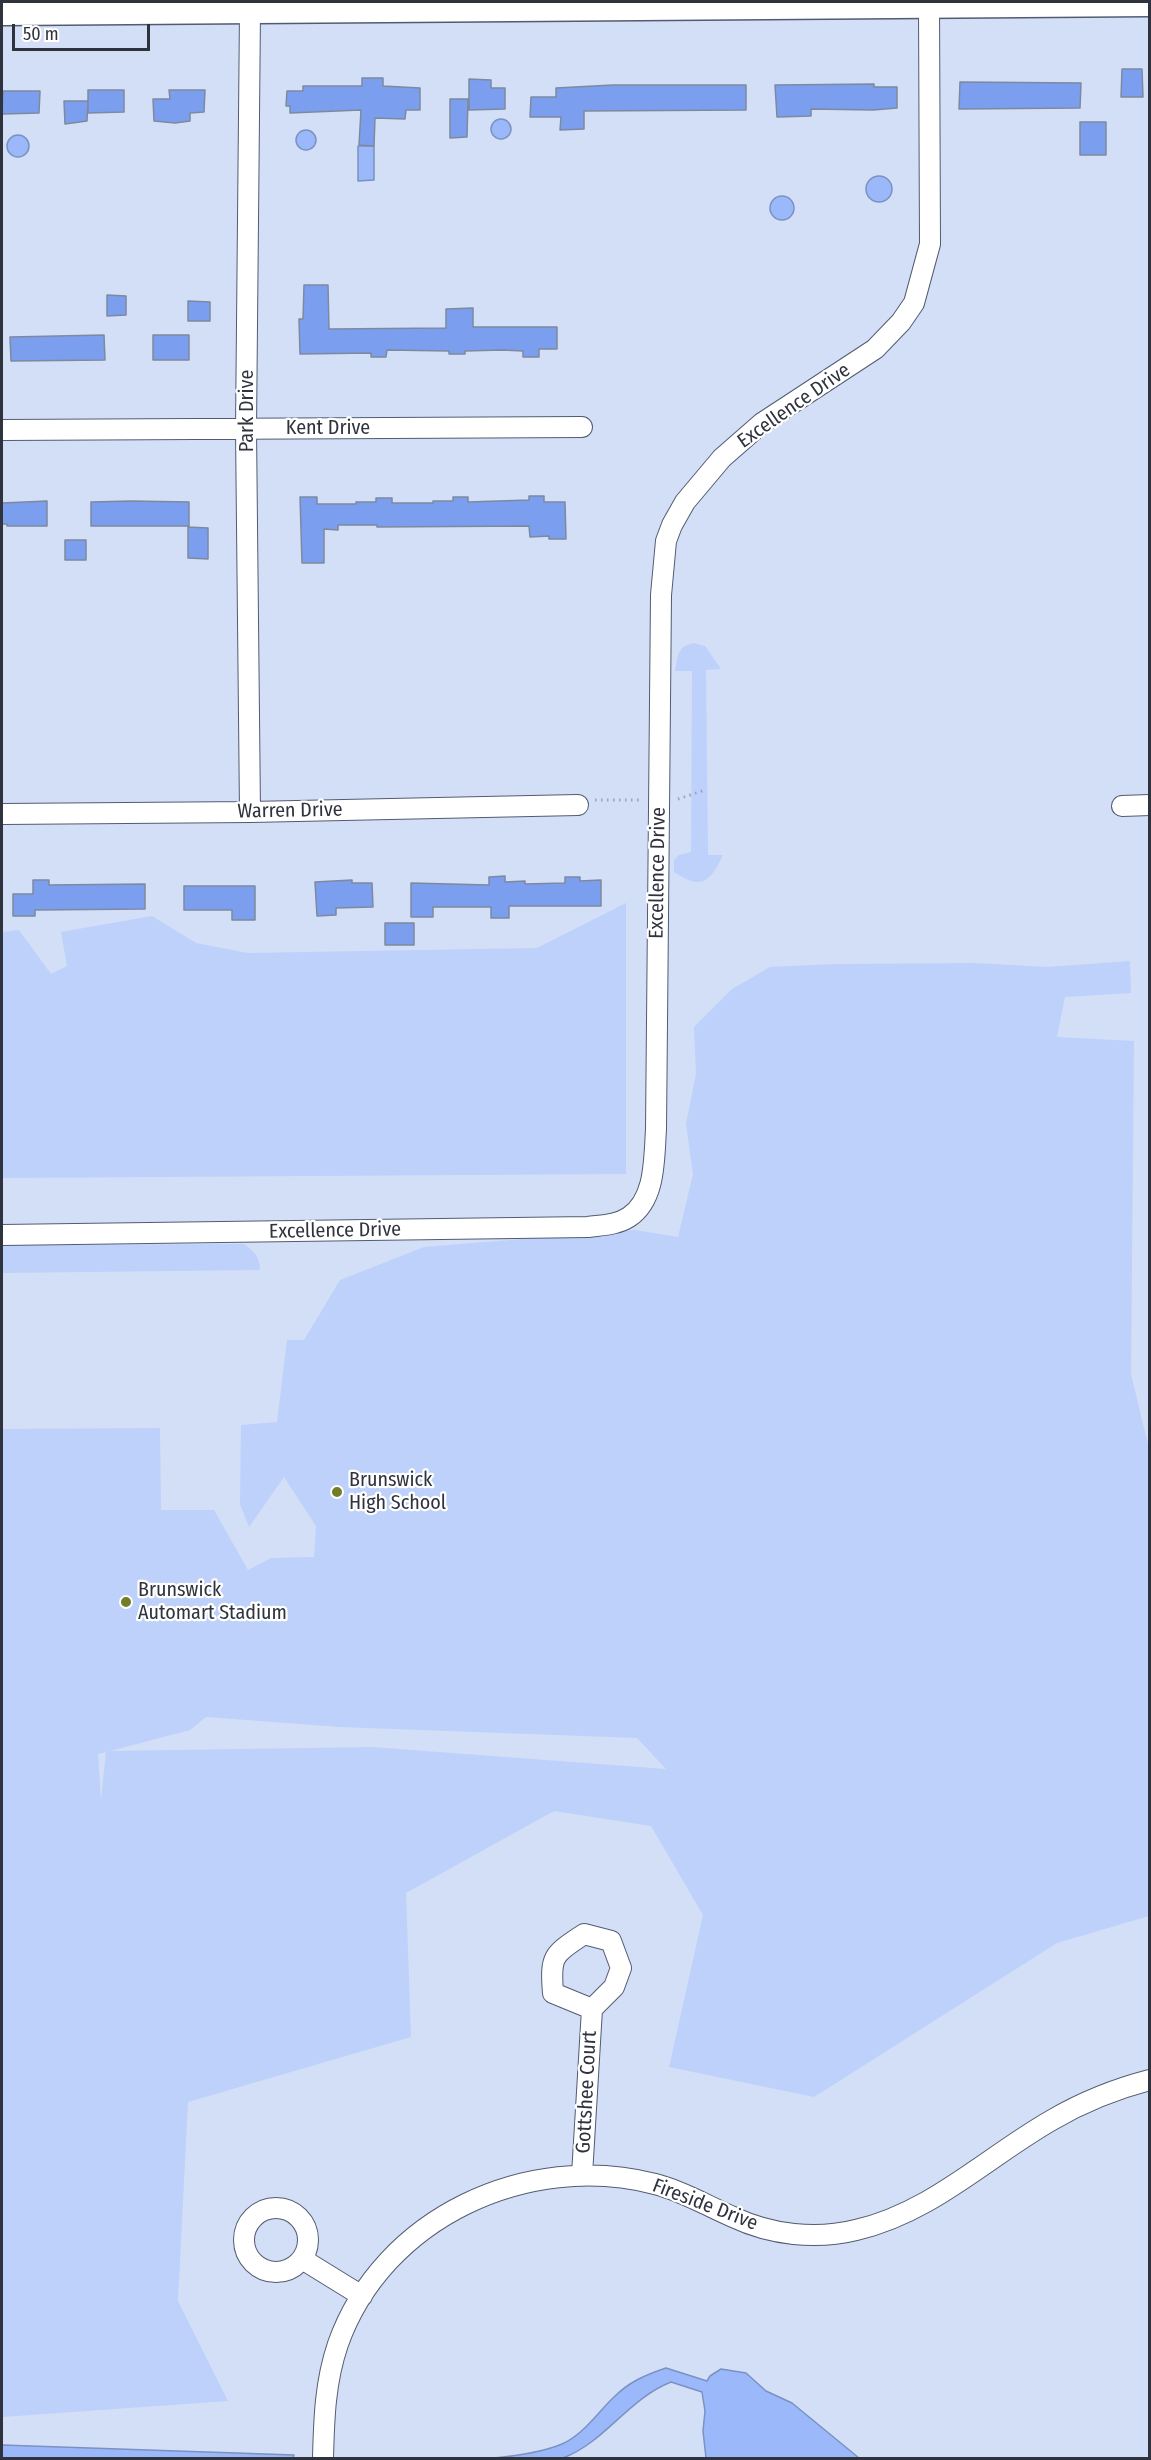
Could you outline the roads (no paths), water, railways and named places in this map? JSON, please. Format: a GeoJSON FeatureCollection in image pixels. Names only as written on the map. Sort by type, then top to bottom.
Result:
{"type":"FeatureCollection","features":[{"type":"Feature","properties":{"kind":"street"},"geometry":{"type":"LineString","coordinates":[[2,12],[786,4],[929,6],[1149,4]]}},
{"type":"Feature","properties":{"kind":"street","name":"Excellence Drive"},"geometry":{"type":"LineString","coordinates":[[2,1235],[588,1227],[612,1224],[628,1217],[640,1207],[650,1188],[656,1130],[661,595],[666,541],[685,502],[722,458],[762,423],[875,349],[901,322],[914,303],[930,244],[929,6]]}},
{"type":"Feature","properties":{"kind":"street","name":"Park Drive"},"geometry":{"type":"LineString","coordinates":[[250,11],[246,429],[250,812]]}},
{"type":"Feature","properties":{"kind":"street","name":"Kent Drive"},"geometry":{"type":"LineString","coordinates":[[2,430],[582,427]]}},
{"type":"Feature","properties":{"kind":"street","name":"Warren Drive"},"geometry":{"type":"LineString","coordinates":[[2,814],[250,812],[578,805]]}},
{"type":"Feature","properties":{"kind":"street"},"geometry":{"type":"LineString","coordinates":[[1122,806],[1149,806]]}},
{"type":"Feature","properties":{"kind":"street","name":"Gottshee Court"},"geometry":{"type":"LineString","coordinates":[[582,2175],[592,2009]]}},
{"type":"Feature","properties":{"kind":"street","name":"Fireside Drive"},"geometry":{"type":"LineString","coordinates":[[323,2458],[324,2412],[328,2377],[338,2343],[362,2296],[380,2271],[404,2245],[432,2223],[462,2205],[499,2190],[530,2181],[582,2175],[619,2177],[656,2184],[686,2194],[735,2218],[766,2229],[800,2235],[855,2231],[886,2222],[915,2209],[1051,2120],[1087,2102],[1149,2080]]}},
{"type":"Feature","properties":{"kind":"street"},"geometry":{"type":"LineString","coordinates":[[302,2259],[362,2296]]}},
{"type":"Feature","properties":{"kind":"place","name":"Brunswick High School"},"geometry":{"type":"Point","coordinates":[337,1492]}},
{"type":"Feature","properties":{"kind":"place","name":"Brunswick Automart Stadium"},"geometry":{"type":"Point","coordinates":[126,1602]}}]}
